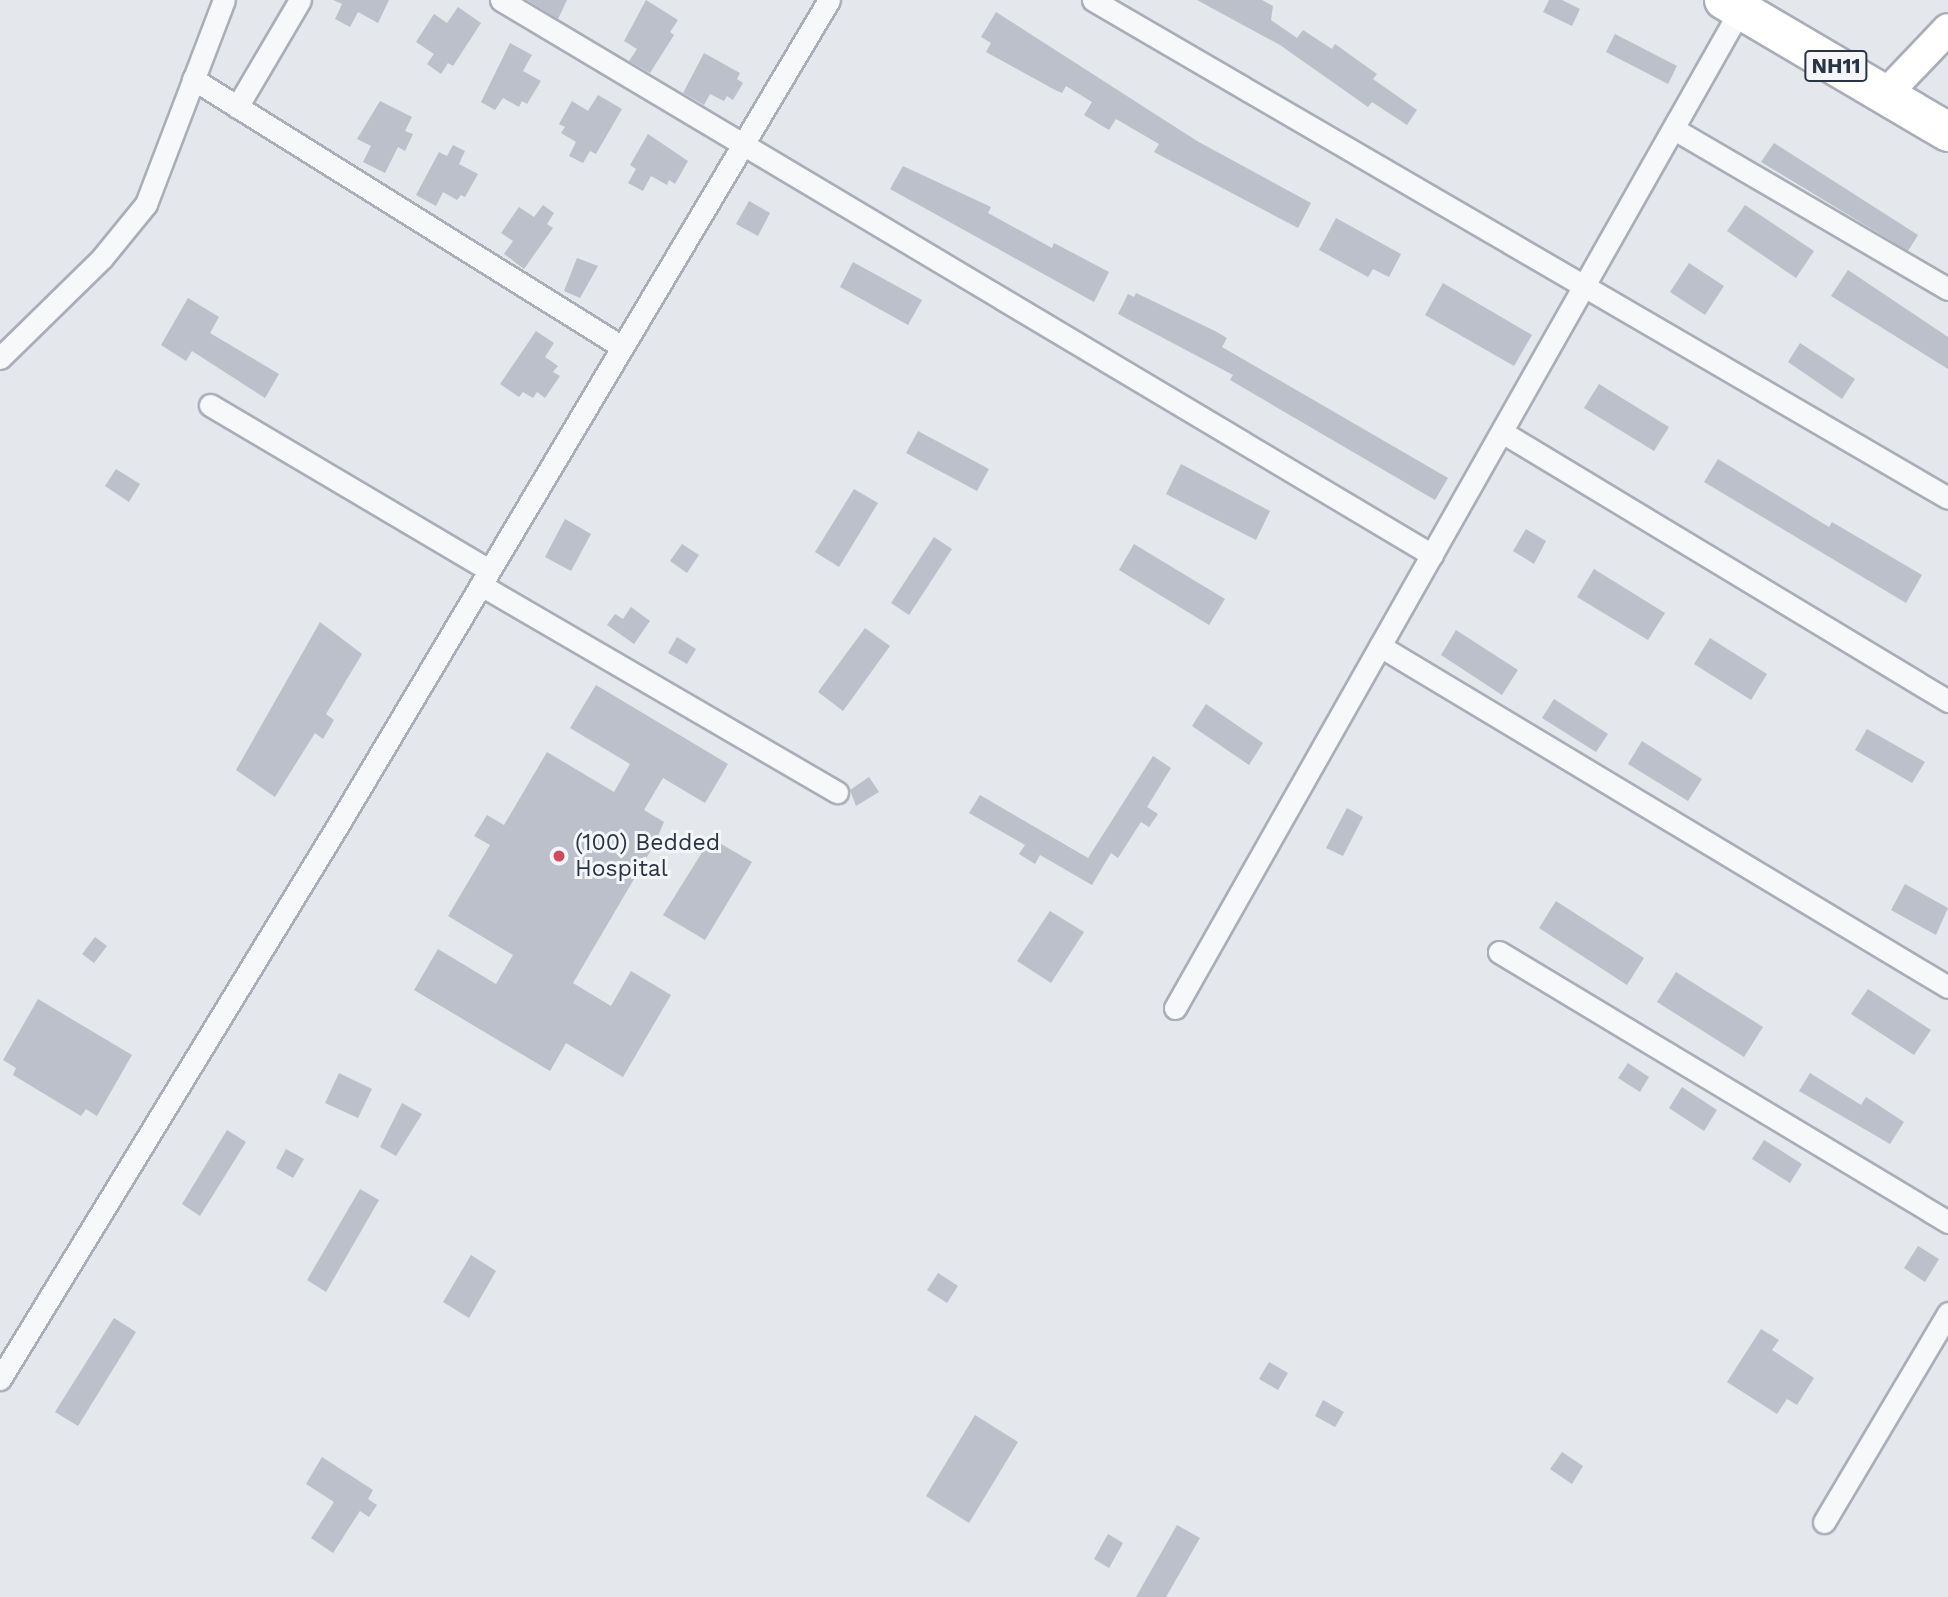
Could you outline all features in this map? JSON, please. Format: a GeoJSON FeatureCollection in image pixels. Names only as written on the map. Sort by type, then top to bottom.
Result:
{"type":"FeatureCollection","features":[{"type":"Feature","properties":{"kind":"highway","name":"NH11"},"geometry":{"type":"LineString","coordinates":[[1732,5],[1948,132]]}},
{"type":"Feature","properties":{"kind":"street"},"geometry":{"type":"LineString","coordinates":[[0,358],[102,258],[146,204],[224,0]]}},
{"type":"Feature","properties":{"kind":"street"},"geometry":{"type":"LineString","coordinates":[[237,107],[300,0]]}},
{"type":"Feature","properties":{"kind":"street"},"geometry":{"type":"LineString","coordinates":[[500,0],[1432,555]]}},
{"type":"Feature","properties":{"kind":"street"},"geometry":{"type":"LineString","coordinates":[[0,1379],[485,578],[829,0]]}},
{"type":"Feature","properties":{"kind":"street"},"geometry":{"type":"LineString","coordinates":[[1093,0],[1948,498]]}},
{"type":"Feature","properties":{"kind":"street"},"geometry":{"type":"LineString","coordinates":[[1175,1008],[1674,129],[1732,5]]}},
{"type":"Feature","properties":{"kind":"street"},"geometry":{"type":"LineString","coordinates":[[1885,95],[1948,29]]}},
{"type":"Feature","properties":{"kind":"street"},"geometry":{"type":"LineString","coordinates":[[193,79],[622,347]]}},
{"type":"Feature","properties":{"kind":"street"},"geometry":{"type":"LineString","coordinates":[[1674,129],[1948,289]]}},
{"type":"Feature","properties":{"kind":"street"},"geometry":{"type":"LineString","coordinates":[[210,405],[485,578],[837,792]]}},
{"type":"Feature","properties":{"kind":"street"},"geometry":{"type":"LineString","coordinates":[[1502,432],[1948,701]]}},
{"type":"Feature","properties":{"kind":"street"},"geometry":{"type":"LineString","coordinates":[[1380,646],[1948,987]]}},
{"type":"Feature","properties":{"kind":"street"},"geometry":{"type":"LineString","coordinates":[[1499,952],[1948,1222]]}},
{"type":"Feature","properties":{"kind":"street"},"geometry":{"type":"LineString","coordinates":[[1824,1522],[1948,1313]]}},
{"type":"Feature","properties":{"kind":"building"},"geometry":{"type":"Polygon","coordinates":[[[333,0],[389,0],[378,23],[358,12],[350,27],[335,19],[342,4],[333,0]]]}},
{"type":"Feature","properties":{"kind":"building"},"geometry":{"type":"Polygon","coordinates":[[[527,0],[567,0],[558,19],[527,0]]]}},
{"type":"Feature","properties":{"kind":"building"},"geometry":{"type":"Polygon","coordinates":[[[646,0],[678,20],[670,32],[674,35],[650,73],[629,61],[637,49],[624,41],[646,0]]]}},
{"type":"Feature","properties":{"kind":"building"},"geometry":{"type":"Polygon","coordinates":[[[1197,0],[1262,0],[1273,6],[1271,20],[1297,38],[1303,30],[1332,49],[1335,44],[1377,74],[1373,79],[1417,110],[1407,125],[1372,102],[1368,107],[1280,45],[1197,0]]]}},
{"type":"Feature","properties":{"kind":"building"},"geometry":{"type":"Polygon","coordinates":[[[1549,0],[1562,0],[1580,9],[1572,26],[1543,12],[1549,0]]]}},
{"type":"Feature","properties":{"kind":"building"},"geometry":{"type":"Polygon","coordinates":[[[458,7],[481,23],[453,66],[448,63],[441,74],[427,64],[434,54],[416,42],[434,14],[447,23],[458,7]]]}},
{"type":"Feature","properties":{"kind":"building"},"geometry":{"type":"Polygon","coordinates":[[[996,12],[1197,141],[1311,203],[1298,228],[1154,152],[1159,144],[1116,119],[1109,130],[1084,115],[1092,102],[1066,86],[1062,93],[1057,91],[986,52],[991,43],[981,37],[996,12]]]}},
{"type":"Feature","properties":{"kind":"building"},"geometry":{"type":"Polygon","coordinates":[[[1615,34],[1677,66],[1668,84],[1606,52],[1615,34]]]}},
{"type":"Feature","properties":{"kind":"building"},"geometry":{"type":"Polygon","coordinates":[[[510,43],[532,55],[523,71],[541,81],[527,104],[522,101],[519,107],[503,98],[495,110],[481,102],[510,43]]]}},
{"type":"Feature","properties":{"kind":"building"},"geometry":{"type":"Polygon","coordinates":[[[704,53],[740,73],[737,79],[743,83],[733,100],[727,96],[724,101],[710,94],[704,105],[683,93],[704,53]]]}},
{"type":"Feature","properties":{"kind":"building"},"geometry":{"type":"Polygon","coordinates":[[[598,95],[622,109],[596,154],[590,151],[583,163],[569,156],[576,142],[561,133],[565,127],[559,124],[572,101],[588,111],[598,95]]]}},
{"type":"Feature","properties":{"kind":"building"},"geometry":{"type":"Polygon","coordinates":[[[380,101],[412,117],[405,131],[413,134],[405,151],[398,147],[385,173],[363,162],[371,146],[357,139],[380,101]]]}},
{"type":"Feature","properties":{"kind":"building"},"geometry":{"type":"Polygon","coordinates":[[[648,134],[688,161],[675,184],[669,180],[667,185],[651,176],[643,191],[628,183],[636,169],[630,165],[648,134]]]}},
{"type":"Feature","properties":{"kind":"building"},"geometry":{"type":"Polygon","coordinates":[[[1774,143],[1918,235],[1908,251],[1761,162],[1774,143]]]}},
{"type":"Feature","properties":{"kind":"building"},"geometry":{"type":"Polygon","coordinates":[[[453,145],[465,151],[459,164],[478,174],[465,197],[461,195],[457,200],[443,192],[436,206],[416,195],[439,152],[447,156],[453,145]]]}},
{"type":"Feature","properties":{"kind":"building"},"geometry":{"type":"Polygon","coordinates":[[[903,166],[991,207],[988,213],[1052,248],[1054,243],[1109,272],[1094,302],[890,189],[903,166]]]}},
{"type":"Feature","properties":{"kind":"building"},"geometry":{"type":"Polygon","coordinates":[[[749,201],[770,213],[758,236],[736,224],[749,201]]]}},
{"type":"Feature","properties":{"kind":"building"},"geometry":{"type":"Polygon","coordinates":[[[543,205],[554,213],[547,224],[553,228],[524,269],[504,254],[513,241],[501,233],[519,207],[534,217],[543,205]]]}},
{"type":"Feature","properties":{"kind":"building"},"geometry":{"type":"Polygon","coordinates":[[[1745,205],[1814,251],[1796,278],[1727,231],[1745,205]]]}},
{"type":"Feature","properties":{"kind":"building"},"geometry":{"type":"Polygon","coordinates":[[[1336,218],[1401,254],[1389,277],[1373,269],[1368,277],[1319,250],[1336,218]]]}},
{"type":"Feature","properties":{"kind":"building"},"geometry":{"type":"Polygon","coordinates":[[[577,258],[598,266],[580,298],[564,291],[577,258]]]}},
{"type":"Feature","properties":{"kind":"building"},"geometry":{"type":"Polygon","coordinates":[[[853,262],[922,300],[908,325],[840,287],[853,262]]]}},
{"type":"Feature","properties":{"kind":"building"},"geometry":{"type":"Polygon","coordinates":[[[1689,263],[1724,286],[1705,315],[1670,292],[1689,263]]]}},
{"type":"Feature","properties":{"kind":"building"},"geometry":{"type":"Polygon","coordinates":[[[1848,270],[1948,337],[1948,369],[1831,296],[1848,270]]]}},
{"type":"Feature","properties":{"kind":"building"},"geometry":{"type":"Polygon","coordinates":[[[1443,283],[1532,335],[1514,366],[1425,315],[1443,283]]]}},
{"type":"Feature","properties":{"kind":"building"},"geometry":{"type":"Polygon","coordinates":[[[1136,293],[1227,338],[1222,347],[1448,478],[1435,500],[1230,380],[1233,375],[1118,314],[1128,294],[1134,297],[1136,293]]]}},
{"type":"Feature","properties":{"kind":"building"},"geometry":{"type":"Polygon","coordinates":[[[188,298],[219,317],[210,333],[279,374],[265,398],[192,351],[186,361],[161,345],[188,298]]]}},
{"type":"Feature","properties":{"kind":"building"},"geometry":{"type":"Polygon","coordinates":[[[536,331],[554,343],[545,357],[558,366],[553,372],[560,376],[545,398],[537,392],[533,398],[523,392],[519,397],[500,384],[536,331]]]}},
{"type":"Feature","properties":{"kind":"building"},"geometry":{"type":"Polygon","coordinates":[[[1800,343],[1855,379],[1842,399],[1788,362],[1800,343]]]}},
{"type":"Feature","properties":{"kind":"building"},"geometry":{"type":"Polygon","coordinates":[[[1599,384],[1669,427],[1654,451],[1584,408],[1599,384]]]}},
{"type":"Feature","properties":{"kind":"building"},"geometry":{"type":"Polygon","coordinates":[[[918,431],[989,469],[977,491],[906,453],[918,431]]]}},
{"type":"Feature","properties":{"kind":"building"},"geometry":{"type":"Polygon","coordinates":[[[1718,459],[1829,527],[1832,522],[1922,575],[1906,603],[1704,482],[1718,459]]]}},
{"type":"Feature","properties":{"kind":"building"},"geometry":{"type":"Polygon","coordinates":[[[1181,464],[1270,511],[1256,540],[1166,494],[1181,464]]]}},
{"type":"Feature","properties":{"kind":"building"},"geometry":{"type":"Polygon","coordinates":[[[116,469],[140,484],[129,502],[105,486],[116,469]]]}},
{"type":"Feature","properties":{"kind":"building"},"geometry":{"type":"Polygon","coordinates":[[[854,489],[878,503],[839,567],[815,552],[854,489]]]}},
{"type":"Feature","properties":{"kind":"building"},"geometry":{"type":"Polygon","coordinates":[[[565,519],[591,534],[571,571],[545,557],[565,519]]]}},
{"type":"Feature","properties":{"kind":"building"},"geometry":{"type":"Polygon","coordinates":[[[1526,529],[1546,541],[1534,564],[1513,551],[1526,529]]]}},
{"type":"Feature","properties":{"kind":"building"},"geometry":{"type":"Polygon","coordinates":[[[934,537],[952,549],[909,615],[891,603],[934,537]]]}},
{"type":"Feature","properties":{"kind":"building"},"geometry":{"type":"Polygon","coordinates":[[[682,544],[699,555],[687,573],[670,561],[682,544]]]}},
{"type":"Feature","properties":{"kind":"building"},"geometry":{"type":"Polygon","coordinates":[[[1134,544],[1225,599],[1209,625],[1119,570],[1134,544]]]}},
{"type":"Feature","properties":{"kind":"building"},"geometry":{"type":"Polygon","coordinates":[[[1594,569],[1665,613],[1648,640],[1577,597],[1594,569]]]}},
{"type":"Feature","properties":{"kind":"building"},"geometry":{"type":"Polygon","coordinates":[[[631,607],[650,621],[634,644],[607,625],[615,614],[623,619],[631,607]]]}},
{"type":"Feature","properties":{"kind":"building"},"geometry":{"type":"Polygon","coordinates":[[[320,622],[362,654],[326,714],[334,720],[323,739],[315,733],[275,797],[236,770],[320,622]]]}},
{"type":"Feature","properties":{"kind":"building"},"geometry":{"type":"Polygon","coordinates":[[[865,628],[890,646],[843,711],[818,692],[865,628]]]}},
{"type":"Feature","properties":{"kind":"building"},"geometry":{"type":"Polygon","coordinates":[[[1456,630],[1518,670],[1502,695],[1441,655],[1456,630]]]}},
{"type":"Feature","properties":{"kind":"building"},"geometry":{"type":"Polygon","coordinates":[[[677,637],[696,649],[687,664],[668,653],[677,637]]]}},
{"type":"Feature","properties":{"kind":"building"},"geometry":{"type":"Polygon","coordinates":[[[1710,638],[1767,674],[1751,700],[1694,664],[1710,638]]]}},
{"type":"Feature","properties":{"kind":"building"},"geometry":{"type":"Polygon","coordinates":[[[596,685],[728,764],[705,803],[663,778],[644,810],[664,822],[654,845],[573,983],[611,1006],[631,971],[671,995],[623,1077],[566,1043],[550,1071],[414,990],[438,949],[496,984],[513,955],[448,916],[490,845],[474,836],[487,815],[504,825],[547,752],[614,792],[630,764],[570,728],[596,685]]]}},
{"type":"Feature","properties":{"kind":"building"},"geometry":{"type":"Polygon","coordinates":[[[1554,699],[1608,734],[1596,752],[1542,718],[1554,699]]]}},
{"type":"Feature","properties":{"kind":"building"},"geometry":{"type":"Polygon","coordinates":[[[1206,704],[1263,743],[1249,765],[1192,726],[1206,704]]]}},
{"type":"Feature","properties":{"kind":"building"},"geometry":{"type":"Polygon","coordinates":[[[1867,729],[1925,762],[1912,783],[1855,750],[1867,729]]]}},
{"type":"Feature","properties":{"kind":"building"},"geometry":{"type":"Polygon","coordinates":[[[1642,741],[1702,779],[1688,801],[1628,764],[1642,741]]]}},
{"type":"Feature","properties":{"kind":"building"},"geometry":{"type":"Polygon","coordinates":[[[1153,756],[1171,768],[1147,807],[1158,814],[1149,827],[1141,822],[1118,858],[1111,853],[1092,885],[1040,855],[1035,864],[1019,854],[1025,845],[969,813],[980,795],[1088,858],[1153,756]]]}},
{"type":"Feature","properties":{"kind":"building"},"geometry":{"type":"Polygon","coordinates":[[[869,777],[879,792],[856,806],[850,790],[869,777]]]}},
{"type":"Feature","properties":{"kind":"building"},"geometry":{"type":"Polygon","coordinates":[[[1347,808],[1363,817],[1343,856],[1326,848],[1347,808]]]}},
{"type":"Feature","properties":{"kind":"building"},"geometry":{"type":"Polygon","coordinates":[[[711,838],[752,862],[705,940],[663,915],[711,838]]]}},
{"type":"Feature","properties":{"kind":"building"},"geometry":{"type":"Polygon","coordinates":[[[1905,884],[1948,908],[1936,935],[1891,910],[1905,884]]]}},
{"type":"Feature","properties":{"kind":"building"},"geometry":{"type":"Polygon","coordinates":[[[1556,901],[1644,958],[1627,985],[1539,928],[1556,901]]]}},
{"type":"Feature","properties":{"kind":"building"},"geometry":{"type":"Polygon","coordinates":[[[1050,911],[1084,932],[1051,983],[1017,961],[1050,911]]]}},
{"type":"Feature","properties":{"kind":"building"},"geometry":{"type":"Polygon","coordinates":[[[95,937],[107,946],[94,963],[82,954],[95,937]]]}},
{"type":"Feature","properties":{"kind":"building"},"geometry":{"type":"Polygon","coordinates":[[[1676,972],[1763,1027],[1744,1057],[1657,1002],[1676,972]]]}},
{"type":"Feature","properties":{"kind":"building"},"geometry":{"type":"Polygon","coordinates":[[[1868,989],[1931,1030],[1914,1055],[1851,1014],[1868,989]]]}},
{"type":"Feature","properties":{"kind":"building"},"geometry":{"type":"Polygon","coordinates":[[[38,999],[132,1055],[97,1116],[86,1109],[81,1116],[13,1075],[16,1068],[3,1060],[38,999]]]}},
{"type":"Feature","properties":{"kind":"building"},"geometry":{"type":"Polygon","coordinates":[[[1628,1063],[1649,1077],[1640,1092],[1618,1078],[1628,1063]]]}},
{"type":"Feature","properties":{"kind":"building"},"geometry":{"type":"Polygon","coordinates":[[[339,1073],[372,1089],[358,1118],[325,1103],[339,1073]]]}},
{"type":"Feature","properties":{"kind":"building"},"geometry":{"type":"Polygon","coordinates":[[[1810,1073],[1861,1105],[1866,1097],[1904,1122],[1890,1144],[1799,1091],[1810,1073]]]}},
{"type":"Feature","properties":{"kind":"building"},"geometry":{"type":"Polygon","coordinates":[[[1682,1087],[1717,1110],[1704,1131],[1669,1108],[1682,1087]]]}},
{"type":"Feature","properties":{"kind":"building"},"geometry":{"type":"Polygon","coordinates":[[[402,1103],[422,1114],[396,1156],[380,1147],[402,1103]]]}},
{"type":"Feature","properties":{"kind":"building"},"geometry":{"type":"Polygon","coordinates":[[[227,1130],[246,1142],[200,1216],[182,1204],[227,1130]]]}},
{"type":"Feature","properties":{"kind":"building"},"geometry":{"type":"Polygon","coordinates":[[[1764,1140],[1802,1164],[1790,1183],[1752,1159],[1764,1140]]]}},
{"type":"Feature","properties":{"kind":"building"},"geometry":{"type":"Polygon","coordinates":[[[286,1149],[304,1159],[293,1178],[276,1168],[286,1149]]]}},
{"type":"Feature","properties":{"kind":"building"},"geometry":{"type":"Polygon","coordinates":[[[360,1189],[379,1200],[326,1292],[307,1280],[360,1189]]]}},
{"type":"Feature","properties":{"kind":"building"},"geometry":{"type":"Polygon","coordinates":[[[1918,1246],[1939,1259],[1925,1282],[1904,1268],[1918,1246]]]}},
{"type":"Feature","properties":{"kind":"building"},"geometry":{"type":"Polygon","coordinates":[[[471,1255],[496,1271],[469,1318],[443,1302],[471,1255]]]}},
{"type":"Feature","properties":{"kind":"building"},"geometry":{"type":"Polygon","coordinates":[[[938,1273],[958,1286],[947,1303],[927,1290],[938,1273]]]}},
{"type":"Feature","properties":{"kind":"building"},"geometry":{"type":"Polygon","coordinates":[[[114,1318],[136,1332],[78,1426],[55,1412],[114,1318]]]}},
{"type":"Feature","properties":{"kind":"building"},"geometry":{"type":"Polygon","coordinates":[[[1761,1329],[1779,1340],[1772,1350],[1814,1378],[1797,1405],[1787,1399],[1777,1414],[1727,1382],[1761,1329]]]}},
{"type":"Feature","properties":{"kind":"building"},"geometry":{"type":"Polygon","coordinates":[[[1269,1362],[1288,1373],[1278,1390],[1259,1379],[1269,1362]]]}},
{"type":"Feature","properties":{"kind":"building"},"geometry":{"type":"Polygon","coordinates":[[[1323,1400],[1344,1412],[1335,1427],[1315,1416],[1323,1400]]]}},
{"type":"Feature","properties":{"kind":"building"},"geometry":{"type":"Polygon","coordinates":[[[975,1415],[1018,1442],[969,1523],[926,1496],[975,1415]]]}},
{"type":"Feature","properties":{"kind":"building"},"geometry":{"type":"Polygon","coordinates":[[[1562,1452],[1583,1466],[1572,1484],[1550,1469],[1562,1452]]]}},
{"type":"Feature","properties":{"kind":"building"},"geometry":{"type":"Polygon","coordinates":[[[322,1457],[373,1490],[368,1499],[377,1505],[369,1517],[360,1511],[333,1553],[311,1538],[334,1502],[306,1484],[322,1457]]]}},
{"type":"Feature","properties":{"kind":"building"},"geometry":{"type":"Polygon","coordinates":[[[1177,1525],[1200,1538],[1166,1597],[1136,1597],[1177,1525]]]}},
{"type":"Feature","properties":{"kind":"building"},"geometry":{"type":"Polygon","coordinates":[[[1108,1534],[1123,1543],[1109,1568],[1094,1559],[1108,1534]]]}},
{"type":"Feature","properties":{"kind":"place","name":"(100) Bedded Hospital"},"geometry":{"type":"Point","coordinates":[559,856]}}]}
